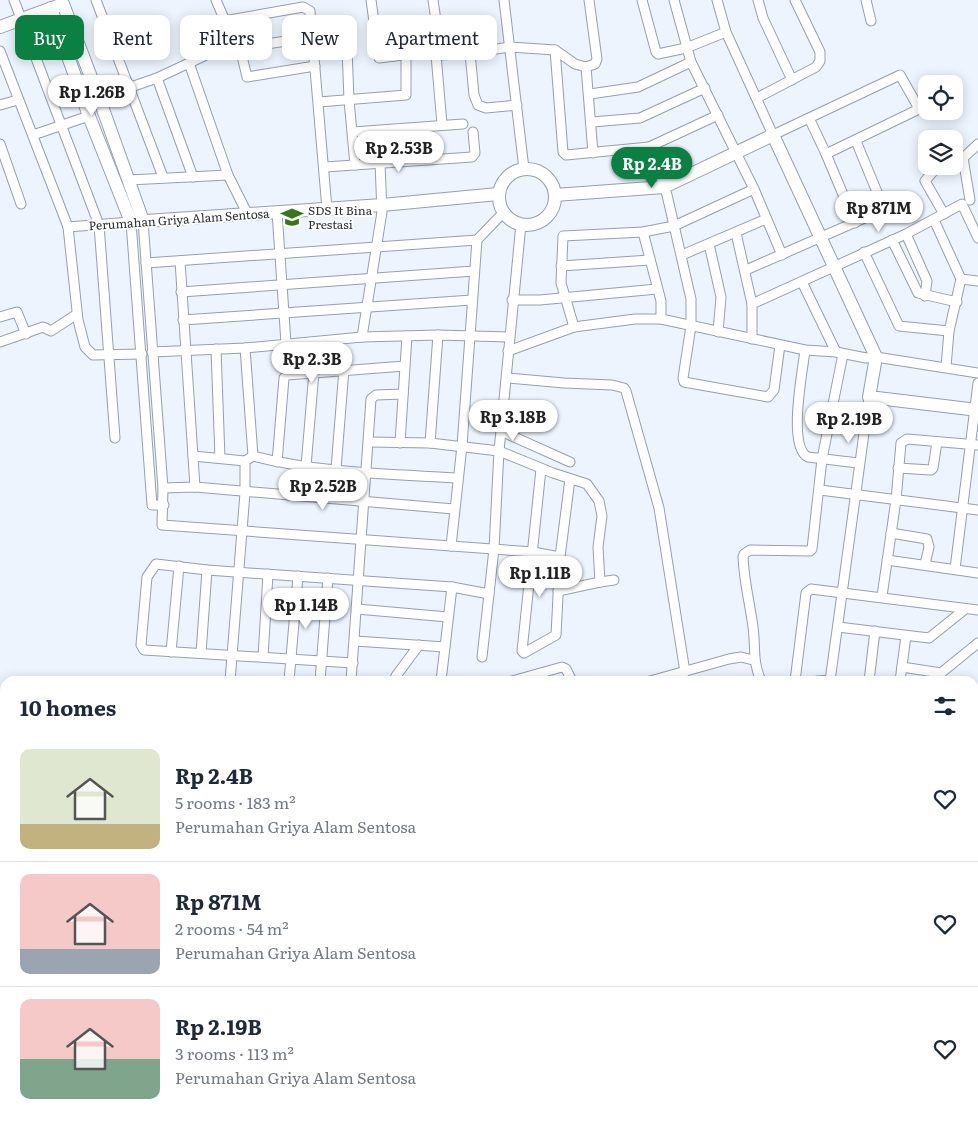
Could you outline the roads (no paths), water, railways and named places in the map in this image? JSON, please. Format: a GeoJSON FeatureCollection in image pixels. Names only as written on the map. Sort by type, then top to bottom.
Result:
{"type":"FeatureCollection","features":[{"type":"Feature","properties":{"kind":"street"},"geometry":{"type":"LineString","coordinates":[[14,0],[20,15]]}},
{"type":"Feature","properties":{"kind":"street"},"geometry":{"type":"LineString","coordinates":[[96,0],[163,178]]}},
{"type":"Feature","properties":{"kind":"street"},"geometry":{"type":"LineString","coordinates":[[216,0],[222,15]]}},
{"type":"Feature","properties":{"kind":"street"},"geometry":{"type":"LineString","coordinates":[[370,0],[372,15]]}},
{"type":"Feature","properties":{"kind":"street"},"geometry":{"type":"LineString","coordinates":[[433,0],[434,15]]}},
{"type":"Feature","properties":{"kind":"street"},"geometry":{"type":"LineString","coordinates":[[504,0],[524,169]]}},
{"type":"Feature","properties":{"kind":"street"},"geometry":{"type":"LineString","coordinates":[[497,49],[510,47],[554,50],[575,64],[586,66],[595,64],[597,59],[589,0]]}},
{"type":"Feature","properties":{"kind":"street"},"geometry":{"type":"LineString","coordinates":[[642,0],[657,54],[664,55],[686,48],[726,32]]}},
{"type":"Feature","properties":{"kind":"street"},"geometry":{"type":"LineString","coordinates":[[674,0],[691,62],[706,88],[754,189],[782,255]]}},
{"type":"Feature","properties":{"kind":"street"},"geometry":{"type":"LineString","coordinates":[[717,0],[726,32],[876,356],[858,463],[844,592],[831,676]]}},
{"type":"Feature","properties":{"kind":"street"},"geometry":{"type":"LineString","coordinates":[[758,0],[763,18],[792,80]]}},
{"type":"Feature","properties":{"kind":"street"},"geometry":{"type":"LineString","coordinates":[[757,98],[816,67],[820,57],[795,0]]}},
{"type":"Feature","properties":{"kind":"street"},"geometry":{"type":"LineString","coordinates":[[866,0],[871,21]]}},
{"type":"Feature","properties":{"kind":"street"},"geometry":{"type":"LineString","coordinates":[[30,15],[56,3]]}},
{"type":"Feature","properties":{"kind":"street"},"geometry":{"type":"LineString","coordinates":[[56,3],[99,98],[129,180],[146,263],[163,488],[162,525],[533,552],[560,557]]}},
{"type":"Feature","properties":{"kind":"street"},"geometry":{"type":"LineString","coordinates":[[56,3],[90,116],[137,221],[142,354],[152,505],[164,505]]}},
{"type":"Feature","properties":{"kind":"street"},"geometry":{"type":"LineString","coordinates":[[259,15],[305,7],[311,15]]}},
{"type":"Feature","properties":{"kind":"street"},"geometry":{"type":"LineString","coordinates":[[0,27],[15,21]]}},
{"type":"Feature","properties":{"kind":"street"},"geometry":{"type":"LineString","coordinates":[[554,50],[563,152],[566,155],[649,146],[718,115]]}},
{"type":"Feature","properties":{"kind":"street"},"geometry":{"type":"LineString","coordinates":[[0,51],[68,227],[77,314],[87,351],[93,355],[142,354]]}},
{"type":"Feature","properties":{"kind":"street"},"geometry":{"type":"LineString","coordinates":[[36,60],[99,225],[115,438]]}},
{"type":"Feature","properties":{"kind":"street"},"geometry":{"type":"LineString","coordinates":[[99,98],[129,86],[157,78],[197,60]]}},
{"type":"Feature","properties":{"kind":"street"},"geometry":{"type":"LineString","coordinates":[[241,60],[245,74],[248,77],[315,66]]}},
{"type":"Feature","properties":{"kind":"street"},"geometry":{"type":"LineString","coordinates":[[315,60],[327,209]]}},
{"type":"Feature","properties":{"kind":"street"},"geometry":{"type":"LineString","coordinates":[[347,60],[355,165]]}},
{"type":"Feature","properties":{"kind":"street"},"geometry":{"type":"LineString","coordinates":[[319,102],[406,94],[406,60]]}},
{"type":"Feature","properties":{"kind":"street"},"geometry":{"type":"LineString","coordinates":[[438,60],[442,124]]}},
{"type":"Feature","properties":{"kind":"street"},"geometry":{"type":"LineString","coordinates":[[471,60],[474,95],[478,105],[486,108],[517,105]]}},
{"type":"Feature","properties":{"kind":"street"},"geometry":{"type":"LineString","coordinates":[[590,94],[638,87],[691,62]]}},
{"type":"Feature","properties":{"kind":"street"},"geometry":{"type":"LineString","coordinates":[[189,63],[228,174],[247,213]]}},
{"type":"Feature","properties":{"kind":"street"},"geometry":{"type":"LineString","coordinates":[[586,66],[590,94],[593,153]]}},
{"type":"Feature","properties":{"kind":"street"},"geometry":{"type":"LineString","coordinates":[[555,195],[664,187],[900,75],[917,105],[917,110],[826,154]]}},
{"type":"Feature","properties":{"kind":"street"},"geometry":{"type":"LineString","coordinates":[[157,78],[193,177]]}},
{"type":"Feature","properties":{"kind":"street"},"geometry":{"type":"LineString","coordinates":[[592,122],[640,118],[706,88]]}},
{"type":"Feature","properties":{"kind":"street"},"geometry":{"type":"LineString","coordinates":[[0,105],[18,100]]}},
{"type":"Feature","properties":{"kind":"street"},"geometry":{"type":"LineString","coordinates":[[33,135],[90,116]]}},
{"type":"Feature","properties":{"kind":"street"},"geometry":{"type":"LineString","coordinates":[[809,118],[855,223]]}},
{"type":"Feature","properties":{"kind":"street"},"geometry":{"type":"LineString","coordinates":[[352,132],[442,124],[463,124]]}},
{"type":"Feature","properties":{"kind":"street"},"geometry":{"type":"LineString","coordinates":[[325,168],[472,157],[475,153],[473,132]]}},
{"type":"Feature","properties":{"kind":"street"},"geometry":{"type":"LineString","coordinates":[[856,141],[884,209]]}},
{"type":"Feature","properties":{"kind":"street"},"geometry":{"type":"LineString","coordinates":[[0,144],[22,204]]}},
{"type":"Feature","properties":{"kind":"street"},"geometry":{"type":"LineString","coordinates":[[978,144],[963,158],[978,238]]}},
{"type":"Feature","properties":{"kind":"street"},"geometry":{"type":"LineString","coordinates":[[649,146],[664,187],[682,255],[691,299],[691,326],[683,378],[686,384],[768,397],[774,392],[780,345]]}},
{"type":"Feature","properties":{"kind":"street"},"geometry":{"type":"LineString","coordinates":[[362,337],[382,205],[380,163]]}},
{"type":"Feature","properties":{"kind":"street"},"geometry":{"type":"LineString","coordinates":[[524,169],[537,170],[548,178],[555,195],[551,212],[545,218],[538,223],[521,224],[514,222],[503,213],[498,194],[507,177],[524,169]]}},
{"type":"Feature","properties":{"kind":"street"},"geometry":{"type":"LineString","coordinates":[[129,180],[228,174]]}},
{"type":"Feature","properties":{"kind":"street"},"geometry":{"type":"LineString","coordinates":[[929,175],[926,182],[944,214]]}},
{"type":"Feature","properties":{"kind":"street"},"geometry":{"type":"LineString","coordinates":[[574,326],[561,283],[563,236],[643,232],[674,226],[754,189]]}},
{"type":"Feature","properties":{"kind":"street","name":"Perumahan Griya Alam Sentosa"},"geometry":{"type":"LineString","coordinates":[[68,227],[382,205],[498,194]]}},
{"type":"Feature","properties":{"kind":"street"},"geometry":{"type":"LineString","coordinates":[[746,270],[908,199]]}},
{"type":"Feature","properties":{"kind":"street"},"geometry":{"type":"LineString","coordinates":[[752,304],[906,234],[970,200]]}},
{"type":"Feature","properties":{"kind":"street"},"geometry":{"type":"LineString","coordinates":[[277,212],[286,343]]}},
{"type":"Feature","properties":{"kind":"street"},"geometry":{"type":"LineString","coordinates":[[452,546],[457,478],[462,446],[477,240],[503,213]]}},
{"type":"Feature","properties":{"kind":"street"},"geometry":{"type":"LineString","coordinates":[[682,255],[766,219]]}},
{"type":"Feature","properties":{"kind":"street"},"geometry":{"type":"LineString","coordinates":[[934,220],[961,279],[949,331],[946,367]]}},
{"type":"Feature","properties":{"kind":"street"},"geometry":{"type":"LineString","coordinates":[[482,657],[494,550],[499,451],[503,432],[512,300],[521,224]]}},
{"type":"Feature","properties":{"kind":"street"},"geometry":{"type":"LineString","coordinates":[[643,232],[661,301],[661,319]]}},
{"type":"Feature","properties":{"kind":"street"},"geometry":{"type":"LineString","coordinates":[[736,233],[746,270],[752,304],[752,339]]}},
{"type":"Feature","properties":{"kind":"street"},"geometry":{"type":"LineString","coordinates":[[906,234],[928,281],[924,296]]}},
{"type":"Feature","properties":{"kind":"street"},"geometry":{"type":"LineString","coordinates":[[146,263],[477,240]]}},
{"type":"Feature","properties":{"kind":"street"},"geometry":{"type":"LineString","coordinates":[[892,240],[915,289],[924,296],[957,302]]}},
{"type":"Feature","properties":{"kind":"street"},"geometry":{"type":"LineString","coordinates":[[709,244],[721,297],[718,332]]}},
{"type":"Feature","properties":{"kind":"street"},"geometry":{"type":"LineString","coordinates":[[864,252],[899,326],[949,331]]}},
{"type":"Feature","properties":{"kind":"street"},"geometry":{"type":"LineString","coordinates":[[562,266],[650,260]]}},
{"type":"Feature","properties":{"kind":"street"},"geometry":{"type":"LineString","coordinates":[[180,261],[195,487]]}},
{"type":"Feature","properties":{"kind":"street"},"geometry":{"type":"LineString","coordinates":[[181,292],[474,271]]}},
{"type":"Feature","properties":{"kind":"street"},"geometry":{"type":"LineString","coordinates":[[961,279],[978,281]]}},
{"type":"Feature","properties":{"kind":"street"},"geometry":{"type":"LineString","coordinates":[[759,676],[753,660],[754,630],[744,582],[744,554],[750,550],[811,550],[820,490],[822,459],[840,353],[802,282]]}},
{"type":"Feature","properties":{"kind":"street"},"geometry":{"type":"LineString","coordinates":[[512,300],[658,289]]}},
{"type":"Feature","properties":{"kind":"street"},"geometry":{"type":"LineString","coordinates":[[183,320],[472,300]]}},
{"type":"Feature","properties":{"kind":"street"},"geometry":{"type":"LineString","coordinates":[[0,317],[18,312],[26,334]]}},
{"type":"Feature","properties":{"kind":"street"},"geometry":{"type":"LineString","coordinates":[[0,342],[44,327],[51,331],[77,314]]}},
{"type":"Feature","properties":{"kind":"street"},"geometry":{"type":"LineString","coordinates":[[508,351],[574,326],[635,319],[661,319],[805,350],[840,353],[866,358],[876,356],[978,373]]}},
{"type":"Feature","properties":{"kind":"street"},"geometry":{"type":"LineString","coordinates":[[152,352],[246,348],[362,337],[438,335],[509,337]]}},
{"type":"Feature","properties":{"kind":"street"},"geometry":{"type":"LineString","coordinates":[[430,443],[438,335]]}},
{"type":"Feature","properties":{"kind":"street"},"geometry":{"type":"LineString","coordinates":[[400,443],[407,336]]}},
{"type":"Feature","properties":{"kind":"street"},"geometry":{"type":"LineString","coordinates":[[230,676],[244,493],[249,458],[246,348]]}},
{"type":"Feature","properties":{"kind":"street"},"geometry":{"type":"LineString","coordinates":[[216,349],[220,458]]}},
{"type":"Feature","properties":{"kind":"street"},"geometry":{"type":"LineString","coordinates":[[805,350],[796,431],[797,440],[804,456],[858,463]]}},
{"type":"Feature","properties":{"kind":"street"},"geometry":{"type":"LineString","coordinates":[[277,462],[284,378],[290,374],[405,366]]}},
{"type":"Feature","properties":{"kind":"street"},"geometry":{"type":"LineString","coordinates":[[336,469],[344,369]]}},
{"type":"Feature","properties":{"kind":"street"},"geometry":{"type":"LineString","coordinates":[[306,466],[314,372]]}},
{"type":"Feature","properties":{"kind":"street"},"geometry":{"type":"LineString","coordinates":[[507,378],[564,384],[612,385],[626,391],[659,508],[685,672]]}},
{"type":"Feature","properties":{"kind":"street"},"geometry":{"type":"LineString","coordinates":[[955,569],[974,445],[978,383]]}},
{"type":"Feature","properties":{"kind":"street"},"geometry":{"type":"LineString","coordinates":[[352,676],[360,579],[365,472],[369,442],[371,399],[376,395],[403,394]]}},
{"type":"Feature","properties":{"kind":"street"},"geometry":{"type":"LineString","coordinates":[[868,397],[976,410]]}},
{"type":"Feature","properties":{"kind":"street"},"geometry":{"type":"LineString","coordinates":[[503,432],[570,462]]}},
{"type":"Feature","properties":{"kind":"street"},"geometry":{"type":"LineString","coordinates":[[882,596],[896,500],[899,447],[904,440],[974,445]]}},
{"type":"Feature","properties":{"kind":"street"},"geometry":{"type":"LineString","coordinates":[[369,442],[430,443],[499,451],[541,469],[587,484],[600,507],[602,516],[598,547],[600,582]]}},
{"type":"Feature","properties":{"kind":"street"},"geometry":{"type":"LineString","coordinates":[[898,468],[931,470],[933,468],[937,442]]}},
{"type":"Feature","properties":{"kind":"street"},"geometry":{"type":"LineString","coordinates":[[193,456],[249,458],[365,472],[457,478]]}},
{"type":"Feature","properties":{"kind":"street"},"geometry":{"type":"LineString","coordinates":[[541,469],[523,652],[556,635],[560,557],[570,479]]}},
{"type":"Feature","properties":{"kind":"street"},"geometry":{"type":"LineString","coordinates":[[163,488],[195,487],[244,493],[454,509]]}},
{"type":"Feature","properties":{"kind":"street"},"geometry":{"type":"LineString","coordinates":[[820,490],[978,510]]}},
{"type":"Feature","properties":{"kind":"street"},"geometry":{"type":"LineString","coordinates":[[891,533],[927,539],[929,547],[925,564]]}},
{"type":"Feature","properties":{"kind":"street"},"geometry":{"type":"LineString","coordinates":[[887,560],[978,573]]}},
{"type":"Feature","properties":{"kind":"street"},"geometry":{"type":"LineString","coordinates":[[353,664],[144,650],[141,645],[148,574],[156,564],[207,570],[360,579],[452,587],[489,594]]}},
{"type":"Feature","properties":{"kind":"street"},"geometry":{"type":"LineString","coordinates":[[171,652],[179,566]]}},
{"type":"Feature","properties":{"kind":"street"},"geometry":{"type":"LineString","coordinates":[[201,654],[207,570]]}},
{"type":"Feature","properties":{"kind":"street"},"geometry":{"type":"LineString","coordinates":[[263,657],[268,574]]}},
{"type":"Feature","properties":{"kind":"street"},"geometry":{"type":"LineString","coordinates":[[289,676],[298,576]]}},
{"type":"Feature","properties":{"kind":"street"},"geometry":{"type":"LineString","coordinates":[[320,676],[328,578]]}},
{"type":"Feature","properties":{"kind":"street"},"geometry":{"type":"LineString","coordinates":[[558,591],[614,580]]}},
{"type":"Feature","properties":{"kind":"street"},"geometry":{"type":"LineString","coordinates":[[442,676],[452,587]]}},
{"type":"Feature","properties":{"kind":"street"},"geometry":{"type":"LineString","coordinates":[[796,676],[806,593],[814,588],[882,596],[964,610],[978,610]]}},
{"type":"Feature","properties":{"kind":"street"},"geometry":{"type":"LineString","coordinates":[[357,609],[448,617]]}},
{"type":"Feature","properties":{"kind":"street"},"geometry":{"type":"LineString","coordinates":[[838,627],[929,638],[964,610]]}},
{"type":"Feature","properties":{"kind":"street"},"geometry":{"type":"LineString","coordinates":[[870,676],[875,632]]}},
{"type":"Feature","properties":{"kind":"street"},"geometry":{"type":"LineString","coordinates":[[901,676],[906,636]]}},
{"type":"Feature","properties":{"kind":"street"},"geometry":{"type":"LineString","coordinates":[[355,641],[445,647]]}},
{"type":"Feature","properties":{"kind":"street"},"geometry":{"type":"LineString","coordinates":[[934,676],[947,670],[978,643]]}},
{"type":"Feature","properties":{"kind":"street"},"geometry":{"type":"LineString","coordinates":[[397,676],[418,645]]}},
{"type":"Feature","properties":{"kind":"street"},"geometry":{"type":"LineString","coordinates":[[669,676],[728,658],[741,657],[753,660]]}},
{"type":"Feature","properties":{"kind":"street"},"geometry":{"type":"LineString","coordinates":[[531,676],[564,667],[569,676]]}},
{"type":"Feature","properties":{"kind":"street"},"geometry":{"type":"LineString","coordinates":[[902,667],[929,676]]}},
{"type":"Feature","properties":{"kind":"place","name":"SDS It Bina Prestasi"},"geometry":{"type":"Point","coordinates":[292,217]}}]}
